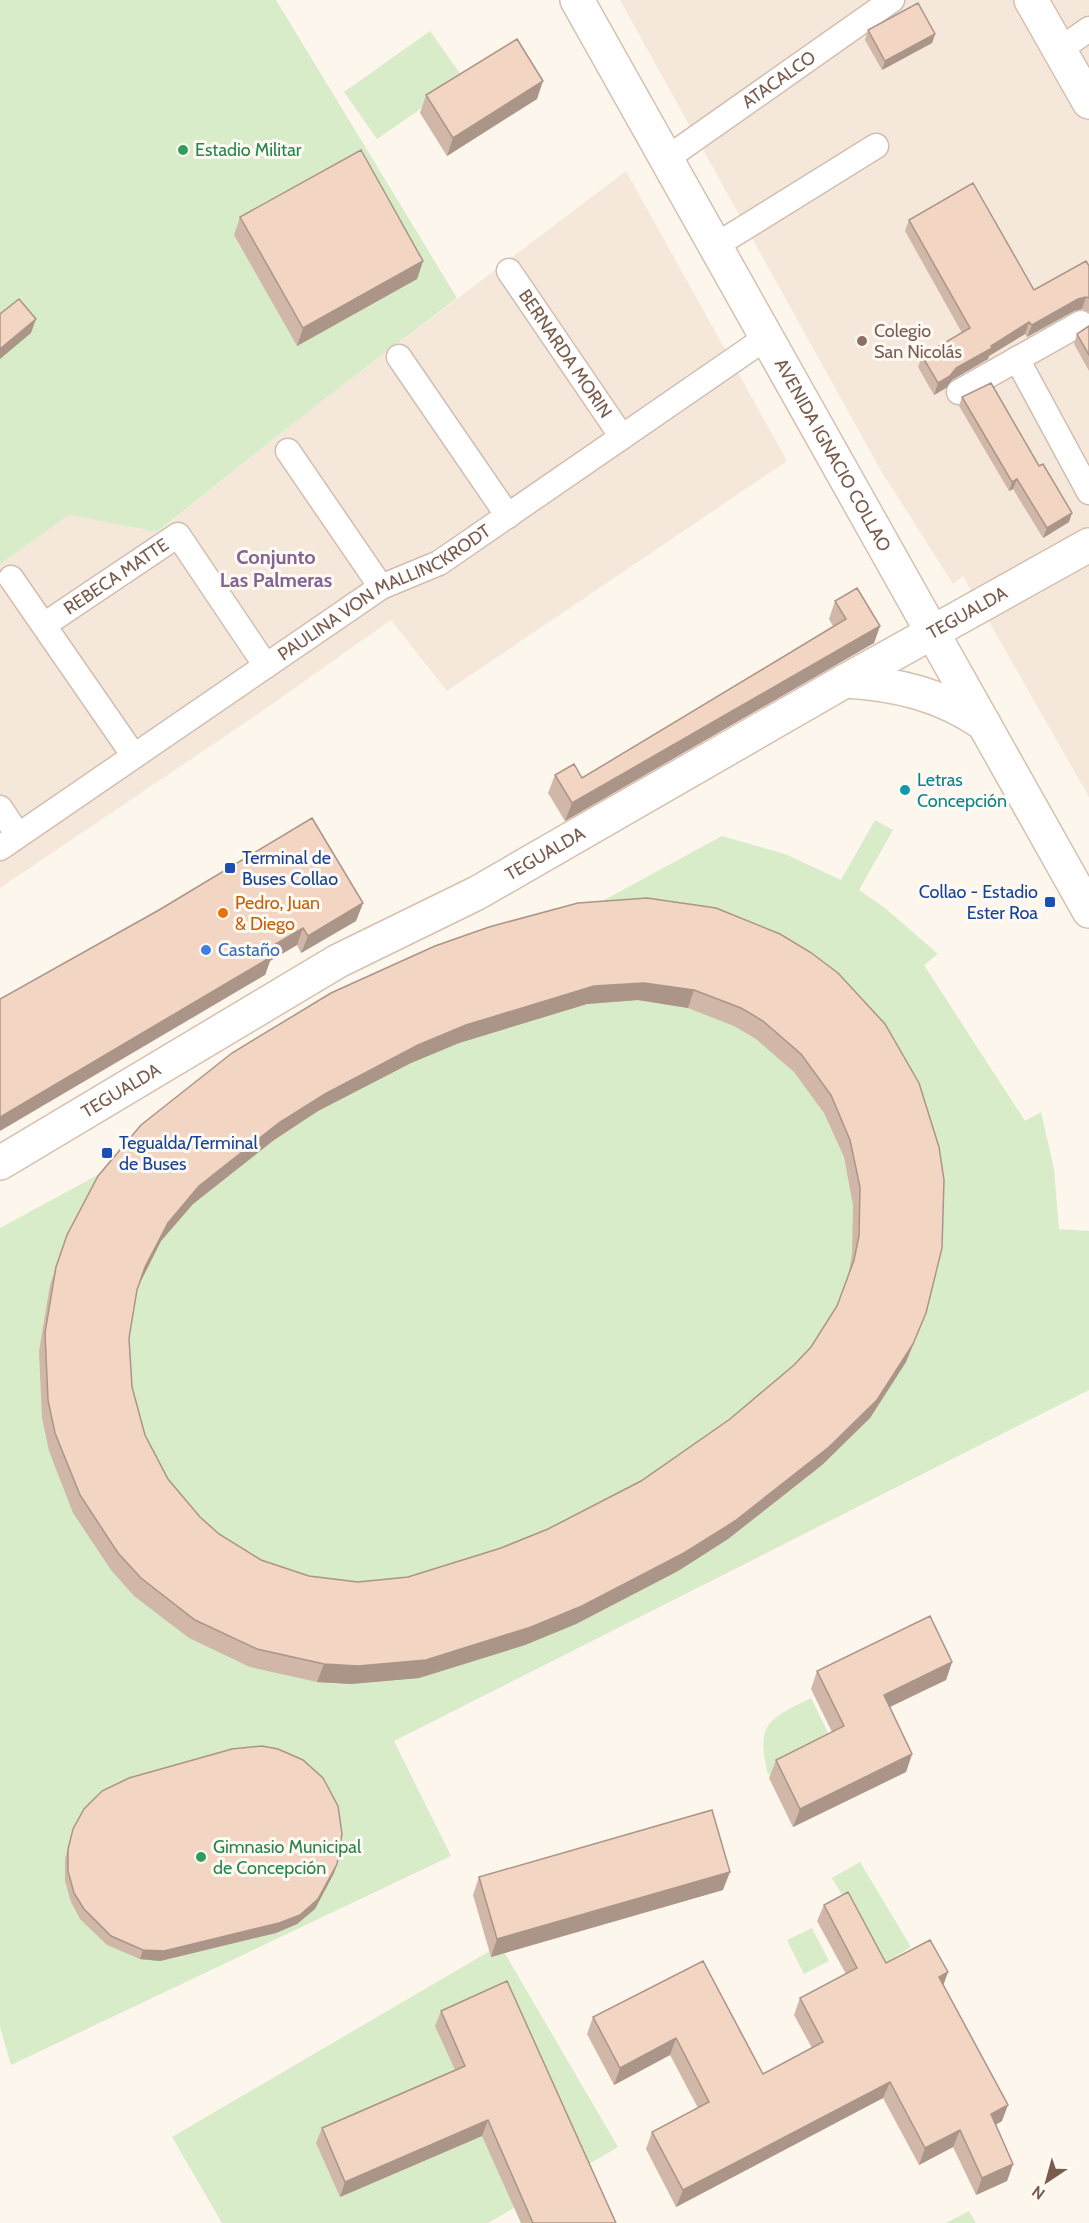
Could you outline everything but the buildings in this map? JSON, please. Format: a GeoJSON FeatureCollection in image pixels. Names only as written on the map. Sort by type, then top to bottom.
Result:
{"type":"FeatureCollection","features":[{"type":"Feature","properties":{"kind":"main road","name":"AVENIDA IGNACIO COLLAO"},"geometry":{"type":"LineString","coordinates":[[577,0],[1089,911]]}},
{"type":"Feature","properties":{"kind":"main road"},"geometry":{"type":"LineString","coordinates":[[1031,0],[1089,102]]}},
{"type":"Feature","properties":{"kind":"main road","name":"TEGUALDA"},"geometry":{"type":"LineString","coordinates":[[0,1163],[338,961],[467,898],[845,681],[1089,545]]}},
{"type":"Feature","properties":{"kind":"main road"},"geometry":{"type":"LineString","coordinates":[[845,681],[879,683],[918,691],[966,711],[984,724]]}},
{"type":"Feature","properties":{"kind":"street","name":"ATACALCO"},"geometry":{"type":"LineString","coordinates":[[666,159],[892,0]]}},
{"type":"Feature","properties":{"kind":"street"},"geometry":{"type":"LineString","coordinates":[[1059,50],[1089,29]]}},
{"type":"Feature","properties":{"kind":"street"},"geometry":{"type":"LineString","coordinates":[[715,246],[876,146]]}},
{"type":"Feature","properties":{"kind":"street","name":"BERNARDA MORIN"},"geometry":{"type":"LineString","coordinates":[[509,271],[622,437]]}},
{"type":"Feature","properties":{"kind":"street"},"geometry":{"type":"LineString","coordinates":[[959,392],[1080,323]]}},
{"type":"Feature","properties":{"kind":"street","name":"PAULINA VON MALLINCKRODT"},"geometry":{"type":"LineString","coordinates":[[9,842],[381,586],[439,563],[767,337]]}},
{"type":"Feature","properties":{"kind":"street"},"geometry":{"type":"LineString","coordinates":[[399,357],[508,516]]}},
{"type":"Feature","properties":{"kind":"street"},"geometry":{"type":"LineString","coordinates":[[1017,359],[1089,492]]}},
{"type":"Feature","properties":{"kind":"street"},"geometry":{"type":"LineString","coordinates":[[288,451],[381,586]]}},
{"type":"Feature","properties":{"kind":"street","name":"REBECA MATTE"},"geometry":{"type":"LineString","coordinates":[[44,625],[178,535],[266,666]]}},
{"type":"Feature","properties":{"kind":"street"},"geometry":{"type":"LineString","coordinates":[[11,578],[134,756]]}},
{"type":"Feature","properties":{"kind":"street"},"geometry":{"type":"LineString","coordinates":[[0,808],[9,842]]}},
{"type":"Feature","properties":{"kind":"shaded area"},"geometry":{"type":"Polygon","coordinates":[[[620,0],[1089,0],[1089,797],[963,576],[953,584],[880,469],[620,0]]]}},
{"type":"Feature","properties":{"kind":"shaded area"},"geometry":{"type":"Polygon","coordinates":[[[626,171],[787,461],[447,691],[391,620],[255,716],[0,888],[0,564],[69,515],[158,532],[309,411],[626,171]]]}},
{"type":"Feature","properties":{"kind":"green space","name":"Estadio Militar"},"geometry":{"type":"Polygon","coordinates":[[[0,0],[276,0],[457,298],[309,411],[157,532],[69,515],[0,564],[0,0]]]}},
{"type":"Feature","properties":{"kind":"green space"},"geometry":{"type":"Polygon","coordinates":[[[430,31],[464,79],[377,139],[344,92],[430,31]]]}},
{"type":"Feature","properties":{"kind":"green space"},"geometry":{"type":"Polygon","coordinates":[[[875,820],[893,830],[859,890],[885,908],[938,954],[924,965],[1025,1121],[1041,1112],[1054,1169],[1059,1229],[1089,1231],[1089,1390],[394,1741],[451,1856],[11,2065],[0,2027],[0,1228],[722,836],[785,854],[841,880],[875,820]]]}},
{"type":"Feature","properties":{"kind":"green space"},"geometry":{"type":"Polygon","coordinates":[[[811,1698],[833,1743],[768,1775],[763,1744],[768,1725],[784,1712],[811,1698]]]}},
{"type":"Feature","properties":{"kind":"green space"},"geometry":{"type":"Polygon","coordinates":[[[860,1862],[911,1947],[883,1964],[832,1878],[860,1862]]]}},
{"type":"Feature","properties":{"kind":"green space"},"geometry":{"type":"Polygon","coordinates":[[[812,1928],[829,1961],[804,1974],[787,1940],[812,1928]]]}},
{"type":"Feature","properties":{"kind":"green space"},"geometry":{"type":"Polygon","coordinates":[[[500,1945],[618,2147],[488,2223],[222,2223],[172,2137],[500,1945]]]}},
{"type":"Feature","properties":{"kind":"green space"},"geometry":{"type":"Polygon","coordinates":[[[969,2211],[976,2223],[946,2223],[969,2211]]]}},
{"type":"Feature","properties":{"kind":"place","name":"Estadio Militar"},"geometry":{"type":"Point","coordinates":[183,150]}},
{"type":"Feature","properties":{"kind":"place","name":"Colegio San Nicolás"},"geometry":{"type":"Point","coordinates":[862,341]}},
{"type":"Feature","properties":{"kind":"place","name":"Letras Concepción"},"geometry":{"type":"Point","coordinates":[905,790]}},
{"type":"Feature","properties":{"kind":"place","name":"Terminal de Buses Collao"},"geometry":{"type":"Point","coordinates":[230,868]}},
{"type":"Feature","properties":{"kind":"place","name":"Collao - Estadio Ester Roa"},"geometry":{"type":"Point","coordinates":[1050,902]}},
{"type":"Feature","properties":{"kind":"place","name":"Pedro, Juan & Diego"},"geometry":{"type":"Point","coordinates":[223,913]}},
{"type":"Feature","properties":{"kind":"place","name":"Castaño"},"geometry":{"type":"Point","coordinates":[206,950]}},
{"type":"Feature","properties":{"kind":"place","name":"Tegualda/Terminal de Buses"},"geometry":{"type":"Point","coordinates":[107,1153]}},
{"type":"Feature","properties":{"kind":"place","name":"Gimnasio Municipal de Concepción"},"geometry":{"type":"Point","coordinates":[201,1857]}},
{"type":"Feature","properties":{"kind":"district","name":"Conjunto Las Palmeras"},"geometry":{"type":"Point","coordinates":[276,568]}}]}
